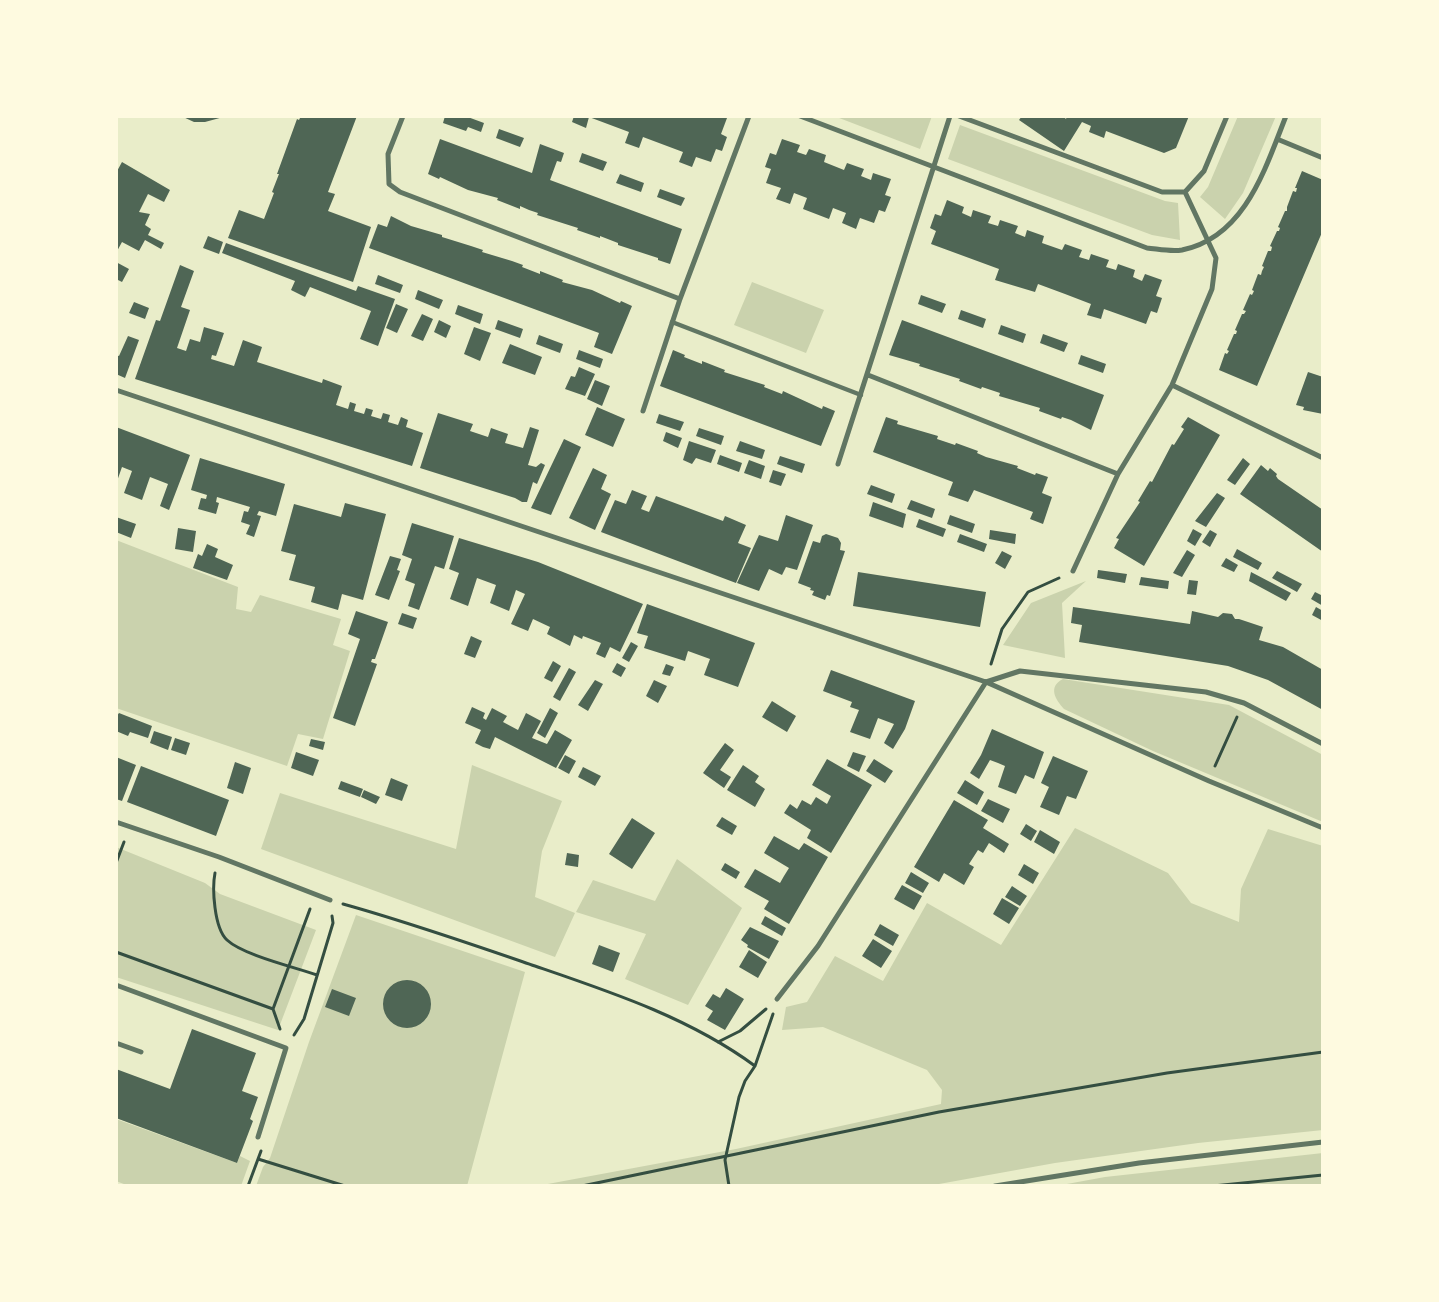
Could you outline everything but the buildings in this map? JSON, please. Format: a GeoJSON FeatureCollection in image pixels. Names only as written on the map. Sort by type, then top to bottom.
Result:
{"type":"FeatureCollection","features":[{"type":"Feature","properties":{"kind":"street"},"geometry":{"type":"LineString","coordinates":[[403,116],[388,154],[389,184],[400,192],[680,299]]}},
{"type":"Feature","properties":{"kind":"street"},"geometry":{"type":"LineString","coordinates":[[643,411],[680,299],[749,116]]}},
{"type":"Feature","properties":{"kind":"street"},"geometry":{"type":"LineString","coordinates":[[800,116],[1147,248],[1180,250],[1210,242],[1236,219],[1264,172],[1286,116]]}},
{"type":"Feature","properties":{"kind":"street"},"geometry":{"type":"LineString","coordinates":[[838,464],[862,395],[950,116]]}},
{"type":"Feature","properties":{"kind":"street"},"geometry":{"type":"LineString","coordinates":[[959,116],[1162,192],[1185,192],[1204,171],[1227,116]]}},
{"type":"Feature","properties":{"kind":"street"},"geometry":{"type":"LineString","coordinates":[[1277,139],[1323,158]]}},
{"type":"Feature","properties":{"kind":"street"},"geometry":{"type":"LineString","coordinates":[[1072,571],[1118,474],[1172,385],[1212,289],[1216,258],[1185,192]]}},
{"type":"Feature","properties":{"kind":"street"},"geometry":{"type":"LineString","coordinates":[[672,322],[862,395]]}},
{"type":"Feature","properties":{"kind":"street"},"geometry":{"type":"LineString","coordinates":[[868,375],[1118,474]]}},
{"type":"Feature","properties":{"kind":"street"},"geometry":{"type":"LineString","coordinates":[[1172,385],[1323,458]]}},
{"type":"Feature","properties":{"kind":"street"},"geometry":{"type":"LineString","coordinates":[[116,390],[986,682],[1209,781],[1323,828]]}},
{"type":"Feature","properties":{"kind":"street"},"geometry":{"type":"LineString","coordinates":[[777,999],[818,946],[986,682],[1020,671],[1206,692],[1244,703],[1323,744]]}},
{"type":"Feature","properties":{"kind":"street"},"geometry":{"type":"LineString","coordinates":[[116,822],[219,857],[330,900]]}},
{"type":"Feature","properties":{"kind":"street"},"geometry":{"type":"LineString","coordinates":[[116,985],[286,1048],[258,1137]]}},
{"type":"Feature","properties":{"kind":"street"},"geometry":{"type":"LineString","coordinates":[[116,1043],[141,1052]]}},
{"type":"Feature","properties":{"kind":"street"},"geometry":{"type":"LineString","coordinates":[[995,1186],[1139,1163],[1323,1142]]}},
{"type":"Feature","properties":{"kind":"path"},"geometry":{"type":"LineString","coordinates":[[986,682],[1002,629],[1028,592],[1072,571]]}},
{"type":"Feature","properties":{"kind":"path"},"geometry":{"type":"LineString","coordinates":[[1209,781],[1244,703]]}},
{"type":"Feature","properties":{"kind":"path"},"geometry":{"type":"LineString","coordinates":[[116,862],[130,827]]}},
{"type":"Feature","properties":{"kind":"path"},"geometry":{"type":"LineString","coordinates":[[219,857],[212,885],[221,932],[226,940],[243,950],[317,975]]}},
{"type":"Feature","properties":{"kind":"path"},"geometry":{"type":"LineString","coordinates":[[286,1048],[273,1009],[311,907],[330,900],[406,921],[562,975],[684,1022],[755,1066]]}},
{"type":"Feature","properties":{"kind":"path"},"geometry":{"type":"LineString","coordinates":[[286,1048],[304,1019],[333,923],[330,900]]}},
{"type":"Feature","properties":{"kind":"path"},"geometry":{"type":"LineString","coordinates":[[116,952],[273,1009]]}},
{"type":"Feature","properties":{"kind":"path"},"geometry":{"type":"LineString","coordinates":[[718,1042],[740,1030],[777,999]]}},
{"type":"Feature","properties":{"kind":"path"},"geometry":{"type":"LineString","coordinates":[[729,1186],[726,1155],[739,1097],[745,1081],[755,1066],[777,999]]}},
{"type":"Feature","properties":{"kind":"path"},"geometry":{"type":"LineString","coordinates":[[582,1186],[939,1112],[1168,1073],[1323,1052]]}},
{"type":"Feature","properties":{"kind":"path"},"geometry":{"type":"LineString","coordinates":[[248,1186],[257,1161],[345,1186]]}},
{"type":"Feature","properties":{"kind":"path"},"geometry":{"type":"LineString","coordinates":[[1213,1186],[1323,1175]]}},
{"type":"Feature","properties":{"kind":"green space"},"geometry":{"type":"Polygon","coordinates":[[[834,116],[932,116],[920,149],[834,116]]]}},
{"type":"Feature","properties":{"kind":"green space"},"geometry":{"type":"Polygon","coordinates":[[[1238,116],[1276,116],[1243,193],[1225,219],[1200,197],[1208,187],[1238,116]]]}},
{"type":"Feature","properties":{"kind":"green space"},"geometry":{"type":"Polygon","coordinates":[[[960,125],[1165,201],[1178,203],[1180,240],[1152,235],[948,159],[960,125]]]}},
{"type":"Feature","properties":{"kind":"green space"},"geometry":{"type":"Polygon","coordinates":[[[752,282],[824,310],[806,353],[734,325],[752,282]]]}},
{"type":"Feature","properties":{"kind":"green space"},"geometry":{"type":"Polygon","coordinates":[[[116,540],[238,587],[236,609],[251,612],[260,595],[341,619],[333,645],[350,651],[323,739],[298,734],[287,766],[116,708],[116,540]]]}},
{"type":"Feature","properties":{"kind":"green space"},"geometry":{"type":"Polygon","coordinates":[[[1086,581],[1062,603],[1065,658],[1003,645],[1031,603],[1086,581]]]}},
{"type":"Feature","properties":{"kind":"green space"},"geometry":{"type":"Polygon","coordinates":[[[1063,679],[1229,705],[1323,755],[1323,822],[1153,751],[1064,709],[1054,694],[1055,686],[1063,679]]]}},
{"type":"Feature","properties":{"kind":"green space"},"geometry":{"type":"Polygon","coordinates":[[[472,765],[562,801],[542,851],[535,897],[575,913],[555,957],[261,849],[280,793],[456,849],[472,765]]]}},
{"type":"Feature","properties":{"kind":"green space"},"geometry":{"type":"Polygon","coordinates":[[[1075,828],[1168,873],[1191,903],[1239,922],[1241,889],[1268,829],[1323,846],[1323,1130],[1198,1143],[1055,1163],[928,1186],[537,1186],[736,1149],[941,1104],[942,1090],[927,1070],[823,1027],[782,1030],[786,1007],[807,1002],[835,956],[883,981],[927,903],[1001,945],[1075,828]]]}},
{"type":"Feature","properties":{"kind":"green space"},"geometry":{"type":"Polygon","coordinates":[[[116,847],[205,883],[220,894],[316,930],[278,1030],[116,977],[116,847]]]}},
{"type":"Feature","properties":{"kind":"green space"},"geometry":{"type":"Polygon","coordinates":[[[677,859],[742,908],[688,1005],[625,979],[646,934],[576,912],[593,880],[655,901],[677,859]]]}},
{"type":"Feature","properties":{"kind":"green space"},"geometry":{"type":"Polygon","coordinates":[[[356,915],[525,972],[467,1186],[256,1186],[263,1167],[270,1158],[309,1042],[356,915]]]}},
{"type":"Feature","properties":{"kind":"green space"},"geometry":{"type":"Polygon","coordinates":[[[116,1119],[237,1163],[240,1156],[250,1161],[241,1186],[129,1186],[116,1181],[116,1119]]]}},
{"type":"Feature","properties":{"kind":"green space"},"geometry":{"type":"Polygon","coordinates":[[[1323,1153],[1323,1186],[1056,1186],[1105,1177],[1323,1153]]]}}]}
